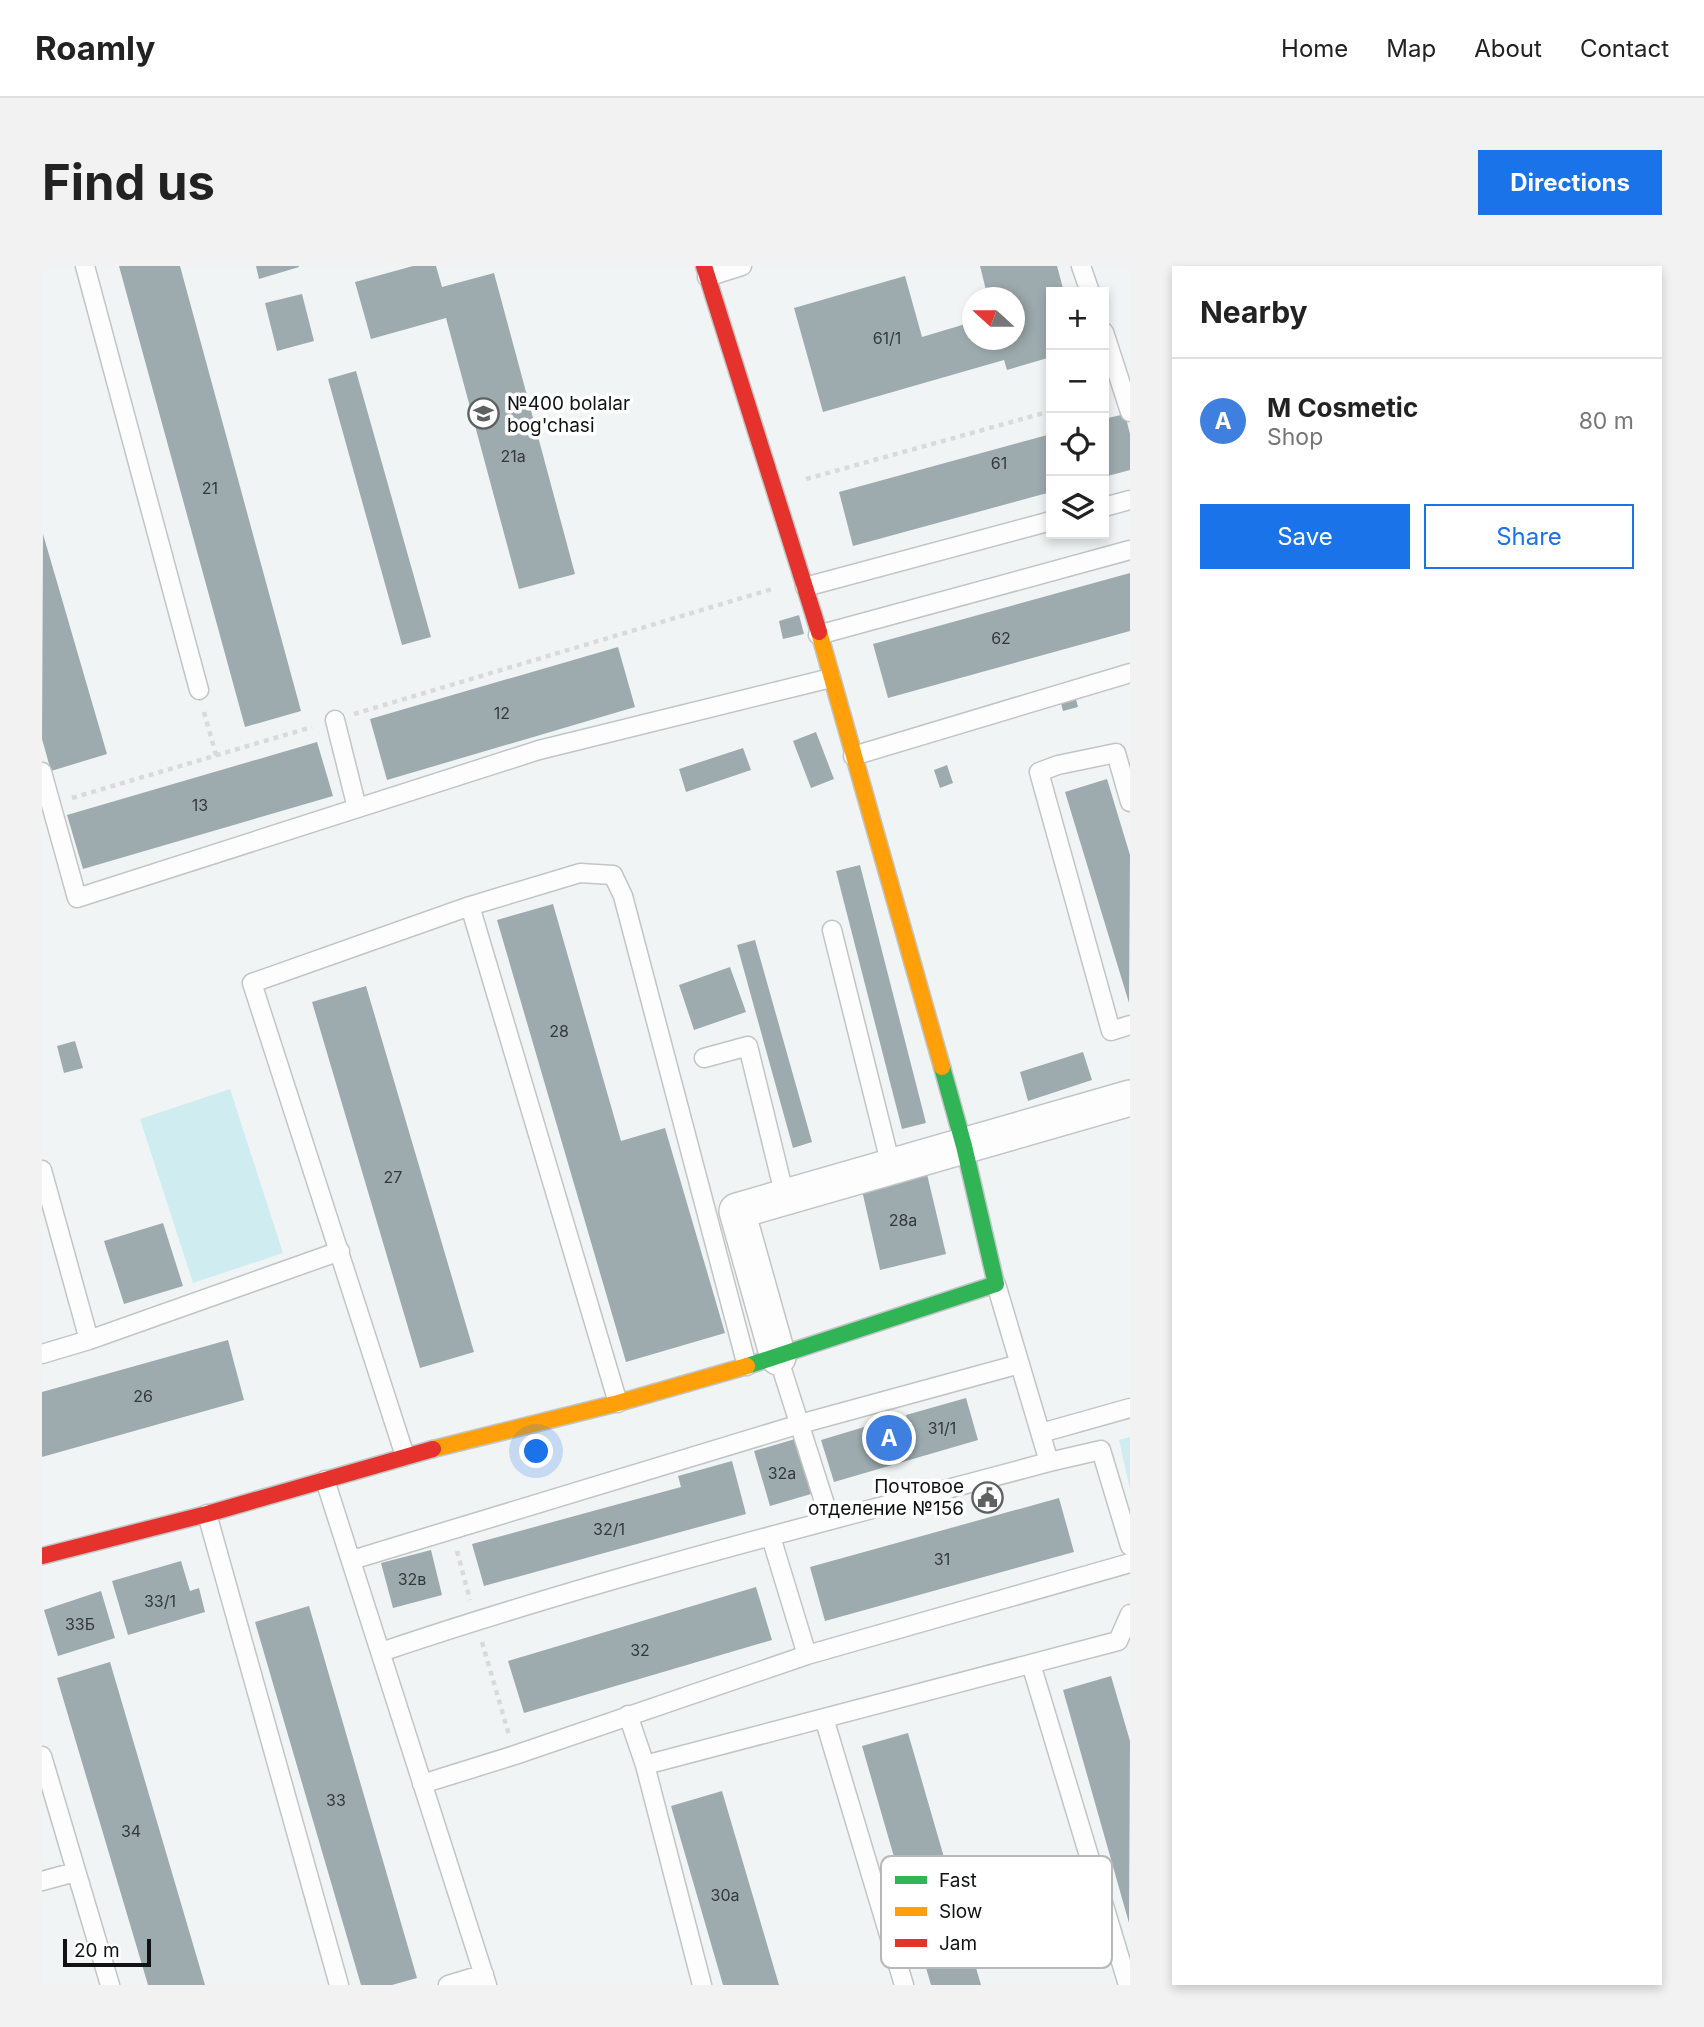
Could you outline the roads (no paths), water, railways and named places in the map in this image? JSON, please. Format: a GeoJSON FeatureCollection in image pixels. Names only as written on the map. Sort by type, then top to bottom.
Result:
{"type":"FeatureCollection","features":[{"type":"Feature","properties":{"kind":"street"},"geometry":{"type":"LineString","coordinates":[[42,1556],[207,1514],[405,1456],[618,1402],[762,1361],[996,1284],[964,1146],[804,583],[706,271]]}},
{"type":"Feature","properties":{"kind":"street"},"geometry":{"type":"LineString","coordinates":[[762,1361],[722,1213],[1130,1098]]}},
{"type":"Feature","properties":{"kind":"lane"},"geometry":{"type":"LineString","coordinates":[[85,266],[199,690]]}},
{"type":"Feature","properties":{"kind":"lane"},"geometry":{"type":"LineString","coordinates":[[706,271],[742,266]]}},
{"type":"Feature","properties":{"kind":"lane"},"geometry":{"type":"LineString","coordinates":[[1081,266],[1088,287]]}},
{"type":"Feature","properties":{"kind":"lane"},"geometry":{"type":"LineString","coordinates":[[1109,347],[1130,412]]}},
{"type":"Feature","properties":{"kind":"lane"},"geometry":{"type":"LineString","coordinates":[[1109,506],[1130,500]]}},
{"type":"Feature","properties":{"kind":"lane"},"geometry":{"type":"LineString","coordinates":[[804,583],[1046,522]]}},
{"type":"Feature","properties":{"kind":"lane"},"geometry":{"type":"LineString","coordinates":[[818,635],[1130,550]]}},
{"type":"Feature","properties":{"kind":"lane"},"geometry":{"type":"LineString","coordinates":[[853,756],[1130,673]]}},
{"type":"Feature","properties":{"kind":"lane"},"geometry":{"type":"LineString","coordinates":[[42,772],[47,803],[77,898],[539,750],[831,678]]}},
{"type":"Feature","properties":{"kind":"lane"},"geometry":{"type":"LineString","coordinates":[[335,720],[357,808]]}},
{"type":"Feature","properties":{"kind":"lane"},"geometry":{"type":"LineString","coordinates":[[1130,802],[1123,751],[1058,765],[1040,772],[1111,1031],[1130,1025]]}},
{"type":"Feature","properties":{"kind":"lane"},"geometry":{"type":"LineString","coordinates":[[405,1456],[252,983],[470,906],[580,873],[612,875],[623,897],[722,1213]]}},
{"type":"Feature","properties":{"kind":"lane"},"geometry":{"type":"LineString","coordinates":[[470,906],[618,1402]]}},
{"type":"Feature","properties":{"kind":"lane"},"geometry":{"type":"LineString","coordinates":[[832,930],[891,1167]]}},
{"type":"Feature","properties":{"kind":"lane"},"geometry":{"type":"LineString","coordinates":[[704,1058],[748,1046],[785,1197]]}},
{"type":"Feature","properties":{"kind":"lane"},"geometry":{"type":"LineString","coordinates":[[42,1170],[89,1340]]}},
{"type":"Feature","properties":{"kind":"lane"},"geometry":{"type":"LineString","coordinates":[[42,1354],[89,1340],[340,1251]]}},
{"type":"Feature","properties":{"kind":"lane"},"geometry":{"type":"LineString","coordinates":[[996,1284],[1049,1462]]}},
{"type":"Feature","properties":{"kind":"lane"},"geometry":{"type":"LineString","coordinates":[[762,1361],[800,1424],[830,1520]]}},
{"type":"Feature","properties":{"kind":"lane"},"geometry":{"type":"LineString","coordinates":[[352,1560],[800,1424],[1020,1364]]}},
{"type":"Feature","properties":{"kind":"lane"},"geometry":{"type":"LineString","coordinates":[[1041,1433],[1130,1408]]}},
{"type":"Feature","properties":{"kind":"lane"},"geometry":{"type":"LineString","coordinates":[[381,1652],[475,1620],[830,1520],[1101,1450],[1130,1546]]}},
{"type":"Feature","properties":{"kind":"lane"},"geometry":{"type":"LineString","coordinates":[[325,1480],[485,1979],[448,1985]]}},
{"type":"Feature","properties":{"kind":"lane"},"geometry":{"type":"LineString","coordinates":[[207,1514],[340,1985]]}},
{"type":"Feature","properties":{"kind":"lane"},"geometry":{"type":"LineString","coordinates":[[771,1537],[807,1655]]}},
{"type":"Feature","properties":{"kind":"lane"},"geometry":{"type":"LineString","coordinates":[[422,1784],[807,1655],[1130,1563]]}},
{"type":"Feature","properties":{"kind":"lane"},"geometry":{"type":"LineString","coordinates":[[645,1766],[1118,1641],[1130,1614]]}},
{"type":"Feature","properties":{"kind":"lane"},"geometry":{"type":"LineString","coordinates":[[1031,1664],[1089,1856]]}},
{"type":"Feature","properties":{"kind":"lane"},"geometry":{"type":"LineString","coordinates":[[628,1715],[645,1766],[702,1985]]}},
{"type":"Feature","properties":{"kind":"lane"},"geometry":{"type":"LineString","coordinates":[[824,1718],[881,1908]]}},
{"type":"Feature","properties":{"kind":"lane"},"geometry":{"type":"LineString","coordinates":[[42,1756],[110,1985]]}},
{"type":"Feature","properties":{"kind":"lane"},"geometry":{"type":"LineString","coordinates":[[42,1881],[75,1872]]}},
{"type":"Feature","properties":{"kind":"lane"},"geometry":{"type":"LineString","coordinates":[[1112,1932],[1128,1985]]}},
{"type":"Feature","properties":{"kind":"lane"},"geometry":{"type":"LineString","coordinates":[[899,1968],[904,1985]]}},
{"type":"Feature","properties":{"kind":"place","name":"№400 bolalar bog'chasi"},"geometry":{"type":"Point","coordinates":[484,414]}},
{"type":"Feature","properties":{"kind":"place","name":"M Cosmetic"},"geometry":{"type":"Point","coordinates":[889,1438]}},
{"type":"Feature","properties":{"kind":"place","name":"Почтовое отделение №156"},"geometry":{"type":"Point","coordinates":[987,1497]}}]}
